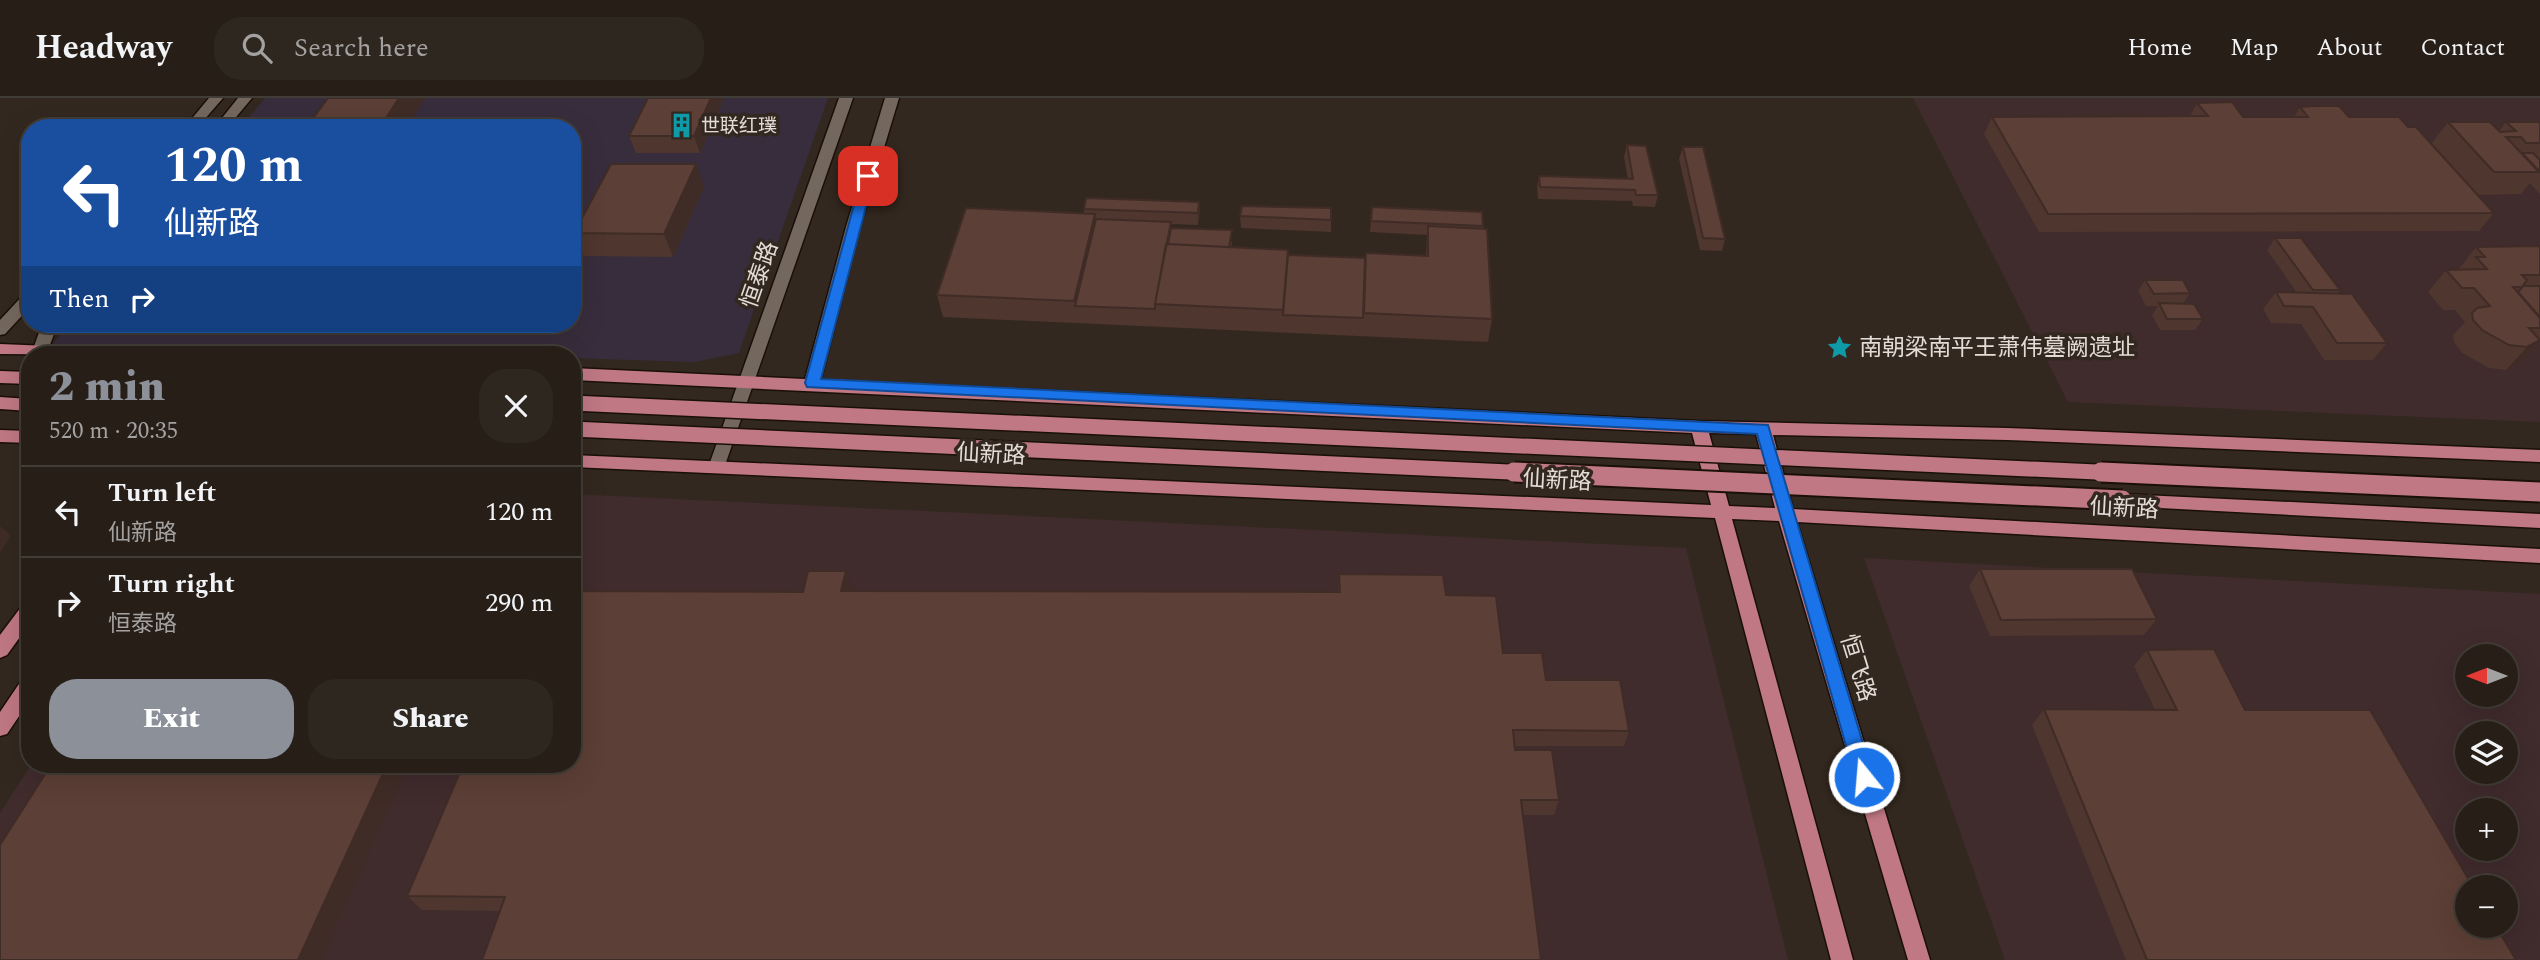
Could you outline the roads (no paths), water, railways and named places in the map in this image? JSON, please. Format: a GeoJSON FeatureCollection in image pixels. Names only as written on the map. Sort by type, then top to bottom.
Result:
{"type":"FeatureCollection","features":[{"type":"Feature","properties":{"kind":"main road"},"geometry":{"type":"LineString","coordinates":[[0,349],[21,351]]}},
{"type":"Feature","properties":{"kind":"main road"},"geometry":{"type":"LineString","coordinates":[[581,374],[1763,429],[2540,456]]}},
{"type":"Feature","properties":{"kind":"main road"},"geometry":{"type":"LineString","coordinates":[[0,377],[21,378]]}},
{"type":"Feature","properties":{"kind":"main road","name":"仙新路"},"geometry":{"type":"LineString","coordinates":[[581,403],[2540,492]]}},
{"type":"Feature","properties":{"kind":"main road"},"geometry":{"type":"LineString","coordinates":[[0,404],[21,405]]}},
{"type":"Feature","properties":{"kind":"main road"},"geometry":{"type":"LineString","coordinates":[[1699,426],[1842,960]]}},
{"type":"Feature","properties":{"kind":"main road","name":"仙新路"},"geometry":{"type":"LineString","coordinates":[[581,429],[2540,521]]}},
{"type":"Feature","properties":{"kind":"main road","name":"恒飞路"},"geometry":{"type":"LineString","coordinates":[[1763,429],[1786,516],[1919,960]]}},
{"type":"Feature","properties":{"kind":"main road"},"geometry":{"type":"LineString","coordinates":[[2135,440],[2249,435],[2540,449]]}},
{"type":"Feature","properties":{"kind":"main road"},"geometry":{"type":"LineString","coordinates":[[0,436],[21,437]]}},
{"type":"Feature","properties":{"kind":"main road","name":"仙新路"},"geometry":{"type":"LineString","coordinates":[[581,461],[1721,512],[2536,555]]}},
{"type":"Feature","properties":{"kind":"main road"},"geometry":{"type":"LineString","coordinates":[[0,650],[21,621]]}},
{"type":"Feature","properties":{"kind":"main road"},"geometry":{"type":"LineString","coordinates":[[0,728],[21,697]]}},
{"type":"Feature","properties":{"kind":"street"},"geometry":{"type":"LineString","coordinates":[[198,119],[216,98]]}},
{"type":"Feature","properties":{"kind":"street"},"geometry":{"type":"LineString","coordinates":[[228,119],[246,98]]}},
{"type":"Feature","properties":{"kind":"street","name":"恒泰路"},"geometry":{"type":"LineString","coordinates":[[716,468],[846,98]]}},
{"type":"Feature","properties":{"kind":"street"},"geometry":{"type":"LineString","coordinates":[[812,383],[853,227],[892,98]]}},
{"type":"Feature","properties":{"kind":"street"},"geometry":{"type":"LineString","coordinates":[[0,312],[21,297]]}},
{"type":"Feature","properties":{"kind":"street"},"geometry":{"type":"LineString","coordinates":[[0,330],[21,307]]}},
{"type":"Feature","properties":{"kind":"place","name":"世联红璞"},"geometry":{"type":"Point","coordinates":[681,126]}},
{"type":"Feature","properties":{"kind":"place","name":"南朝梁南平王萧伟墓阙遗址"},"geometry":{"type":"Point","coordinates":[1839,348]}}]}
